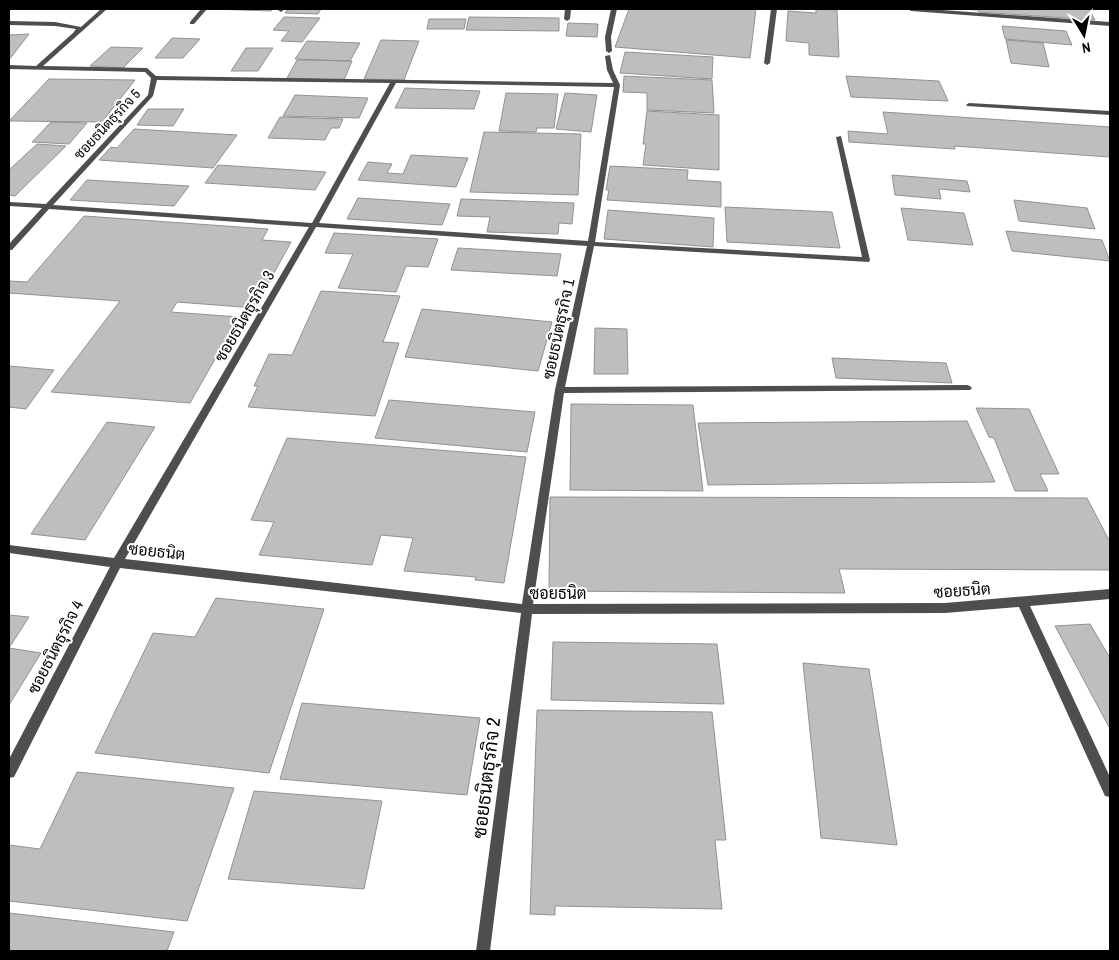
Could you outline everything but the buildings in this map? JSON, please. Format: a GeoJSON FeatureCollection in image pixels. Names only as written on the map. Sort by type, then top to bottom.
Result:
{"type":"FeatureCollection","features":[{"type":"Feature","properties":{"kind":"street"},"geometry":{"type":"LineString","coordinates":[[38,67],[104,9]]}},
{"type":"Feature","properties":{"kind":"street"},"geometry":{"type":"LineString","coordinates":[[192,23],[204,9]]}},
{"type":"Feature","properties":{"kind":"street"},"geometry":{"type":"LineString","coordinates":[[567,19],[568,9]]}},
{"type":"Feature","properties":{"kind":"street","name":"ซอยธนิตธุรกิจ 1"},"geometry":{"type":"LineString","coordinates":[[527,609],[560,390],[591,244],[617,85],[610,70],[608,53],[608,37],[614,9]]}},
{"type":"Feature","properties":{"kind":"street"},"geometry":{"type":"LineString","coordinates":[[767,63],[774,9]]}},
{"type":"Feature","properties":{"kind":"street"},"geometry":{"type":"LineString","coordinates":[[911,9],[1110,24]]}},
{"type":"Feature","properties":{"kind":"street"},"geometry":{"type":"LineString","coordinates":[[9,23],[46,24],[79,28],[76,33]]}},
{"type":"Feature","properties":{"kind":"street","name":"ซอยธนิตธุรกิจ 5"},"geometry":{"type":"LineString","coordinates":[[9,67],[147,70],[154,78],[151,95],[9,248]]}},
{"type":"Feature","properties":{"kind":"street"},"geometry":{"type":"LineString","coordinates":[[154,78],[617,85]]}},
{"type":"Feature","properties":{"kind":"street","name":"ซอยธนิตธุรกิจ 3"},"geometry":{"type":"LineString","coordinates":[[117,563],[314,225],[394,82]]}},
{"type":"Feature","properties":{"kind":"street"},"geometry":{"type":"LineString","coordinates":[[969,104],[1110,113]]}},
{"type":"Feature","properties":{"kind":"street"},"geometry":{"type":"LineString","coordinates":[[9,204],[591,244],[866,260],[839,138]]}},
{"type":"Feature","properties":{"kind":"street"},"geometry":{"type":"LineString","coordinates":[[560,390],[966,388]]}},
{"type":"Feature","properties":{"kind":"street","name":"ซอยธนิต"},"geometry":{"type":"LineString","coordinates":[[9,549],[527,609],[945,608],[1110,594]]}},
{"type":"Feature","properties":{"kind":"street","name":"ซอยธนิตธุรกิจ 4"},"geometry":{"type":"LineString","coordinates":[[9,772],[117,563]]}},
{"type":"Feature","properties":{"kind":"street"},"geometry":{"type":"LineString","coordinates":[[1022,602],[1110,791]]}},
{"type":"Feature","properties":{"kind":"street","name":"ซอยธนิตธุรกิจ 2"},"geometry":{"type":"LineString","coordinates":[[483,951],[527,609]]}}]}
